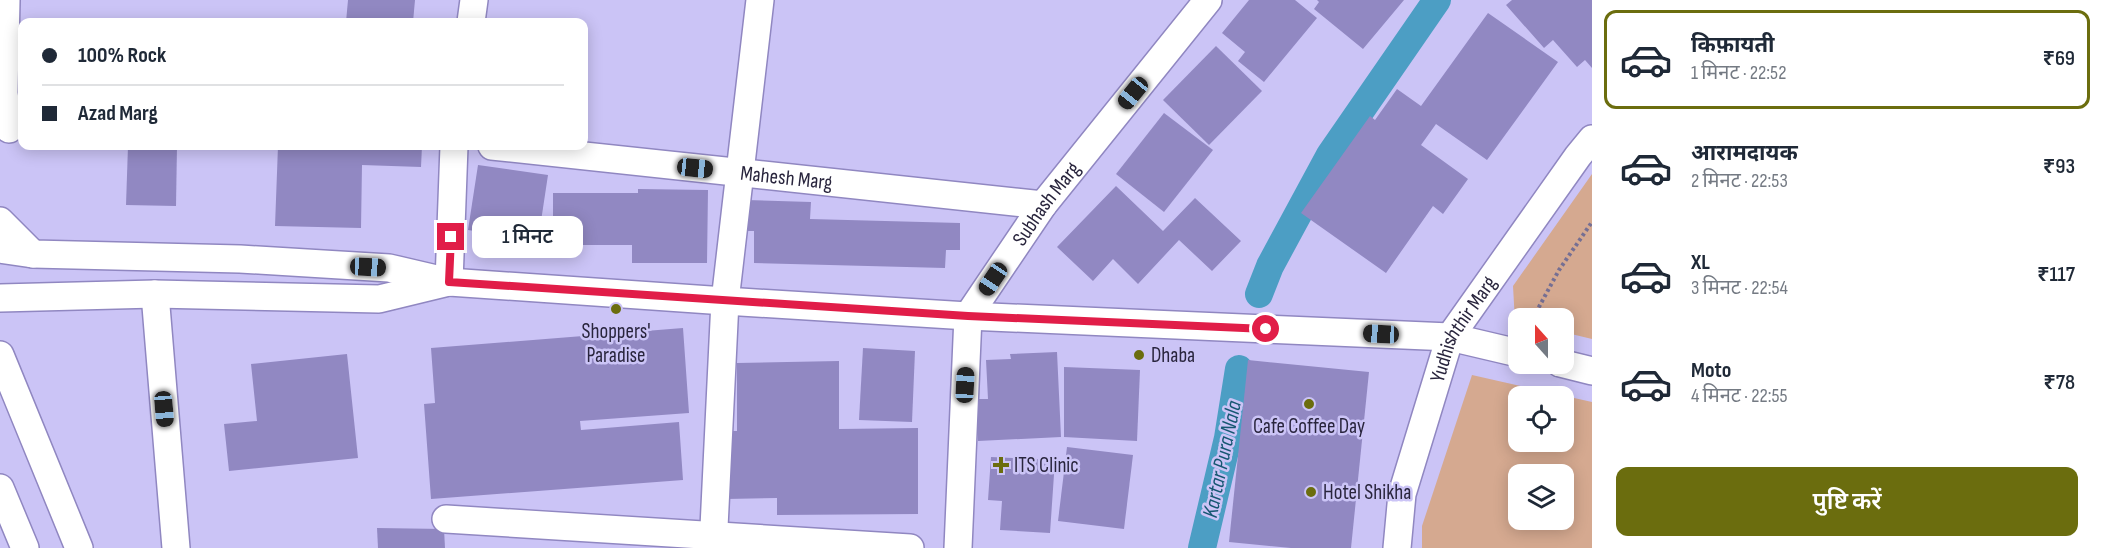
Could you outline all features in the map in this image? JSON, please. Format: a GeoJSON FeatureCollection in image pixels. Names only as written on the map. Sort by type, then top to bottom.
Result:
{"type":"FeatureCollection","features":[{"type":"Feature","properties":{"kind":"street"},"geometry":{"type":"LineString","coordinates":[[6,0],[4,93],[9,129]]}},
{"type":"Feature","properties":{"kind":"street"},"geometry":{"type":"LineString","coordinates":[[472,18],[474,0]]}},
{"type":"Feature","properties":{"kind":"street"},"geometry":{"type":"LineString","coordinates":[[714,542],[725,302],[760,0]]}},
{"type":"Feature","properties":{"kind":"street","name":"Subhash Marg"},"geometry":{"type":"LineString","coordinates":[[968,316],[1043,205],[1208,0]]}},
{"type":"Feature","properties":{"kind":"street","name":"Yudhishthir Marg"},"geometry":{"type":"LineString","coordinates":[[1396,548],[1402,494],[1450,337],[1592,139]]}},
{"type":"Feature","properties":{"kind":"street"},"geometry":{"type":"LineString","coordinates":[[449,282],[454,150]]}},
{"type":"Feature","properties":{"kind":"street","name":"Mahesh Marg"},"geometry":{"type":"LineString","coordinates":[[529,150],[1043,205]]}},
{"type":"Feature","properties":{"kind":"street"},"geometry":{"type":"LineString","coordinates":[[0,221],[33,254]]}},
{"type":"Feature","properties":{"kind":"street"},"geometry":{"type":"LineString","coordinates":[[0,249],[33,254],[240,260],[389,268],[449,282],[725,302],[968,316],[1450,337],[1508,351]]}},
{"type":"Feature","properties":{"kind":"street"},"geometry":{"type":"LineString","coordinates":[[0,298],[155,294],[379,299],[449,282]]}},
{"type":"Feature","properties":{"kind":"street"},"geometry":{"type":"LineString","coordinates":[[155,294],[176,548]]}},
{"type":"Feature","properties":{"kind":"street"},"geometry":{"type":"LineString","coordinates":[[957,548],[968,316]]}},
{"type":"Feature","properties":{"kind":"street"},"geometry":{"type":"LineString","coordinates":[[0,355],[79,548]]}},
{"type":"Feature","properties":{"kind":"street"},"geometry":{"type":"LineString","coordinates":[[1574,366],[1592,371]]}},
{"type":"Feature","properties":{"kind":"street"},"geometry":{"type":"LineString","coordinates":[[0,488],[25,548]]}},
{"type":"Feature","properties":{"kind":"street"},"geometry":{"type":"LineString","coordinates":[[446,519],[714,542],[910,548]]}},
{"type":"Feature","properties":{"kind":"path"},"geometry":{"type":"LineString","coordinates":[[1538,308],[1559,270],[1592,222]]}},
{"type":"Feature","properties":{"kind":"shaded area"},"geometry":{"type":"Polygon","coordinates":[[[1592,174],[1592,339],[1574,335],[1574,308],[1514,308],[1513,286],[1592,174]]]}},
{"type":"Feature","properties":{"kind":"shaded area"},"geometry":{"type":"Polygon","coordinates":[[[1472,375],[1521,386],[1508,386],[1508,452],[1574,452],[1574,398],[1592,402],[1592,548],[1422,548],[1422,526],[1472,375]]]}},
{"type":"Feature","properties":{"kind":"building"},"geometry":{"type":"Polygon","coordinates":[[[348,0],[415,0],[413,18],[346,18],[348,0]]]}},
{"type":"Feature","properties":{"kind":"building"},"geometry":{"type":"Polygon","coordinates":[[[1249,0],[1295,0],[1317,18],[1264,82],[1238,61],[1245,52],[1222,33],[1249,0]]]}},
{"type":"Feature","properties":{"kind":"building"},"geometry":{"type":"Polygon","coordinates":[[[1317,0],[1404,0],[1363,49],[1314,9],[1319,2],[1317,0]]]}},
{"type":"Feature","properties":{"kind":"building"},"geometry":{"type":"Polygon","coordinates":[[[1512,0],[1592,0],[1592,68],[1585,60],[1577,67],[1553,40],[1544,48],[1506,5],[1512,0]]]}},
{"type":"Feature","properties":{"kind":"building"},"geometry":{"type":"Polygon","coordinates":[[[1488,13],[1558,62],[1487,160],[1436,124],[1421,145],[1468,179],[1443,214],[1433,206],[1386,273],[1301,213],[1370,116],[1375,120],[1397,89],[1421,106],[1488,13]]]}},
{"type":"Feature","properties":{"kind":"building"},"geometry":{"type":"Polygon","coordinates":[[[1216,46],[1262,91],[1209,145],[1163,100],[1216,46]]]}},
{"type":"Feature","properties":{"kind":"building"},"geometry":{"type":"Polygon","coordinates":[[[1164,113],[1213,150],[1164,212],[1116,174],[1164,113]]]}},
{"type":"Feature","properties":{"kind":"building"},"geometry":{"type":"Polygon","coordinates":[[[128,150],[177,150],[176,206],[126,205],[128,150]]]}},
{"type":"Feature","properties":{"kind":"building"},"geometry":{"type":"Polygon","coordinates":[[[278,150],[422,150],[421,167],[362,165],[361,228],[275,226],[278,150]]]}},
{"type":"Feature","properties":{"kind":"building"},"geometry":{"type":"Polygon","coordinates":[[[478,165],[548,175],[538,241],[468,230],[478,165]]]}},
{"type":"Feature","properties":{"kind":"building"},"geometry":{"type":"Polygon","coordinates":[[[1116,186],[1163,231],[1195,198],[1241,241],[1212,271],[1179,240],[1138,284],[1113,259],[1093,281],[1057,247],[1116,186]]]}},
{"type":"Feature","properties":{"kind":"building"},"geometry":{"type":"Polygon","coordinates":[[[638,189],[708,190],[707,263],[632,263],[632,245],[553,245],[553,193],[638,193],[638,189]]]}},
{"type":"Feature","properties":{"kind":"building"},"geometry":{"type":"Polygon","coordinates":[[[746,200],[811,202],[810,219],[960,223],[960,250],[946,250],[945,268],[754,263],[754,231],[745,231],[746,200]]]}},
{"type":"Feature","properties":{"kind":"building"},"geometry":{"type":"Polygon","coordinates":[[[683,328],[689,413],[580,421],[581,430],[679,422],[683,480],[431,499],[424,404],[435,403],[431,348],[683,328]]]}},
{"type":"Feature","properties":{"kind":"building"},"geometry":{"type":"Polygon","coordinates":[[[863,348],[915,351],[912,422],[859,420],[863,348]]]}},
{"type":"Feature","properties":{"kind":"building"},"geometry":{"type":"Polygon","coordinates":[[[1057,352],[1061,437],[978,441],[976,399],[988,399],[986,360],[1011,359],[1010,354],[1057,352]]]}},
{"type":"Feature","properties":{"kind":"building"},"geometry":{"type":"Polygon","coordinates":[[[347,354],[358,458],[229,471],[224,424],[257,421],[251,364],[347,354]]]}},
{"type":"Feature","properties":{"kind":"building"},"geometry":{"type":"Polygon","coordinates":[[[1248,360],[1369,372],[1351,548],[1291,548],[1229,542],[1248,360]]]}},
{"type":"Feature","properties":{"kind":"building"},"geometry":{"type":"Polygon","coordinates":[[[839,361],[839,429],[918,428],[918,514],[777,515],[777,498],[726,499],[726,431],[737,431],[737,363],[839,361]]]}},
{"type":"Feature","properties":{"kind":"building"},"geometry":{"type":"Polygon","coordinates":[[[1064,367],[1140,370],[1137,441],[1064,437],[1064,367]]]}},
{"type":"Feature","properties":{"kind":"building"},"geometry":{"type":"Polygon","coordinates":[[[1067,447],[1133,455],[1124,529],[1058,521],[1067,447]]]}},
{"type":"Feature","properties":{"kind":"building"},"geometry":{"type":"Polygon","coordinates":[[[991,457],[1055,460],[1050,533],[1000,530],[1002,501],[988,500],[991,457]]]}},
{"type":"Feature","properties":{"kind":"building"},"geometry":{"type":"Polygon","coordinates":[[[377,528],[444,529],[445,548],[378,548],[377,528]]]}},
{"type":"Feature","properties":{"kind":"waterway"},"geometry":{"type":"LineString","coordinates":[[1259,294],[1270,266],[1330,155],[1437,0]]}},
{"type":"Feature","properties":{"kind":"waterway","name":"Kartar Pura Nala"},"geometry":{"type":"LineString","coordinates":[[1202,548],[1228,438],[1239,369]]}},
{"type":"Feature","properties":{"kind":"place","name":"Shoppers' Paradise"},"geometry":{"type":"Point","coordinates":[616,309]}},
{"type":"Feature","properties":{"kind":"place","name":"Dhaba"},"geometry":{"type":"Point","coordinates":[1139,355]}},
{"type":"Feature","properties":{"kind":"place","name":"Cafe Coffee Day"},"geometry":{"type":"Point","coordinates":[1309,404]}},
{"type":"Feature","properties":{"kind":"place","name":"ITS Clinic"},"geometry":{"type":"Point","coordinates":[1001,465]}},
{"type":"Feature","properties":{"kind":"place","name":"Hotel Shikha"},"geometry":{"type":"Point","coordinates":[1311,492]}},
{"type":"Feature","properties":{"kind":"route"},"geometry":{"type":"LineString","coordinates":[[451,237],[449,282],[725,302],[968,316],[1266,329]]}}]}
